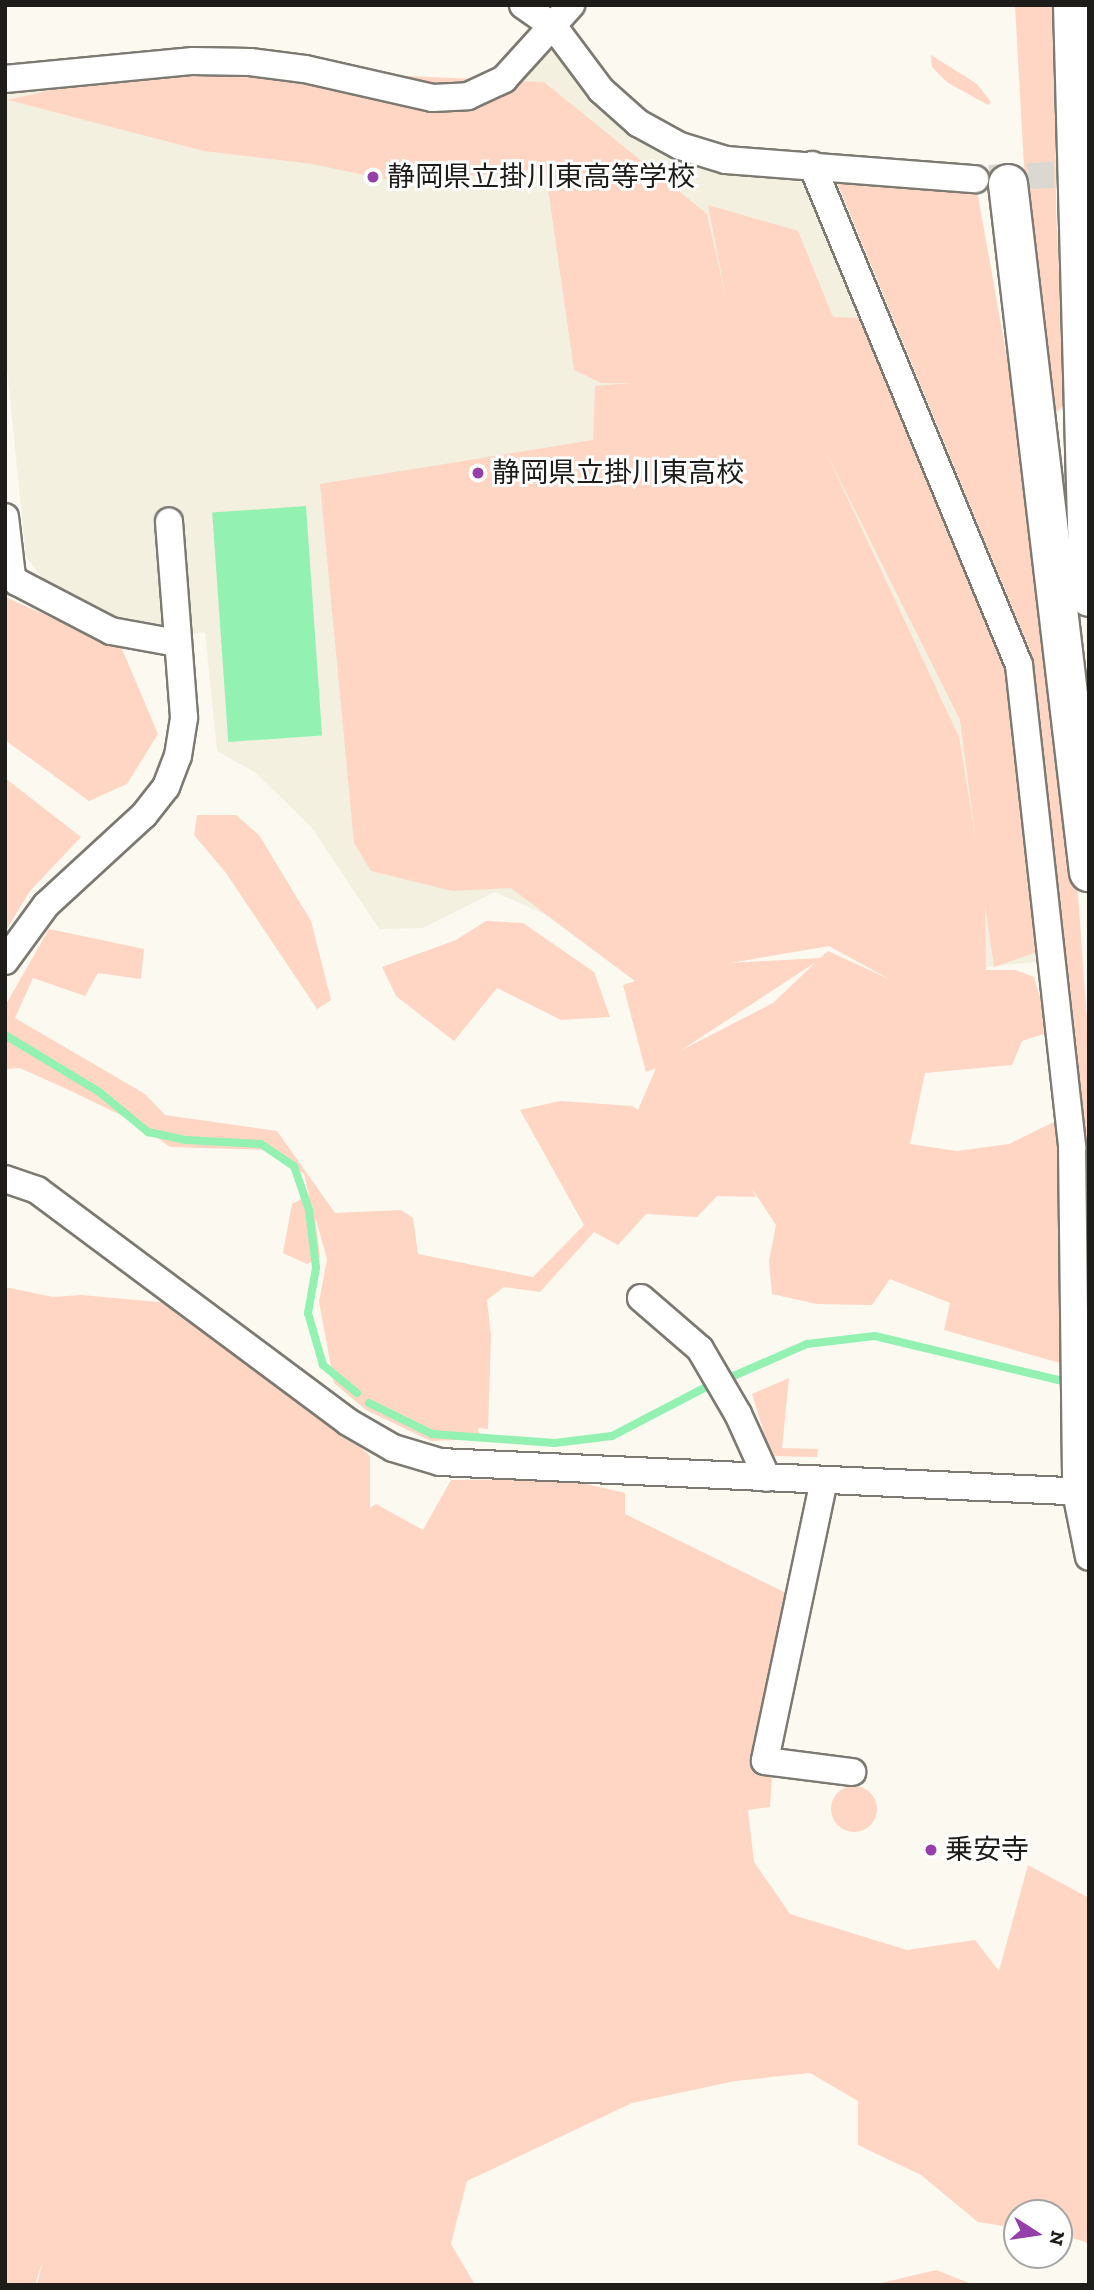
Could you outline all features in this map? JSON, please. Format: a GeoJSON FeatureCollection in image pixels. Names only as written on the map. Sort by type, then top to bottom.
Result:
{"type":"FeatureCollection","features":[{"type":"Feature","properties":{"kind":"highway"},"geometry":{"type":"LineString","coordinates":[[1073,5],[1089,597]]}},
{"type":"Feature","properties":{"kind":"highway"},"geometry":{"type":"LineString","coordinates":[[992,182],[1089,872]]}},
{"type":"Feature","properties":{"kind":"street"},"geometry":{"type":"LineString","coordinates":[[523,5],[554,27],[601,90],[638,123],[669,141],[726,160],[812,165],[992,182]]}},
{"type":"Feature","properties":{"kind":"street"},"geometry":{"type":"LineString","coordinates":[[5,79],[194,61],[250,62],[306,69],[433,98],[468,96],[503,79],[554,27],[571,5]]}},
{"type":"Feature","properties":{"kind":"street"},"geometry":{"type":"LineString","coordinates":[[812,165],[1018,665],[1072,1147],[1082,1492],[1089,1557]]}},
{"type":"Feature","properties":{"kind":"street"},"geometry":{"type":"LineString","coordinates":[[5,517],[12,577],[17,582],[111,631],[177,643]]}},
{"type":"Feature","properties":{"kind":"street"},"geometry":{"type":"LineString","coordinates":[[5,961],[46,905],[145,815],[166,787],[178,756],[184,717],[169,523]]}},
{"type":"Feature","properties":{"kind":"street"},"geometry":{"type":"LineString","coordinates":[[5,1179],[37,1190],[348,1422],[393,1448],[466,1464],[1082,1492]]}},
{"type":"Feature","properties":{"kind":"street"},"geometry":{"type":"LineString","coordinates":[[641,1298],[700,1349],[738,1414],[767,1478]]}},
{"type":"Feature","properties":{"kind":"street"},"geometry":{"type":"LineString","coordinates":[[824,1480],[765,1761],[852,1772]]}},
{"type":"Feature","properties":{"kind":"shaded area"},"geometry":{"type":"Polygon","coordinates":[[[1015,5],[1055,5],[1056,211],[1066,404],[1052,416],[1024,166],[1015,5]]]}},
{"type":"Feature","properties":{"kind":"shaded area","name":"静岡県立掛川東高校"},"geometry":{"type":"Polygon","coordinates":[[[560,35],[676,154],[812,165],[832,214],[1053,960],[931,973],[910,990],[829,946],[688,968],[635,981],[544,914],[495,892],[423,928],[379,929],[313,829],[256,773],[217,751],[205,632],[153,639],[66,608],[26,557],[5,348],[5,79],[484,88],[560,35]]]}},
{"type":"Feature","properties":{"kind":"shaded area"},"geometry":{"type":"Polygon","coordinates":[[[931,55],[977,84],[991,102],[988,105],[948,83],[932,67],[931,55]]]}},
{"type":"Feature","properties":{"kind":"shaded area","name":"静岡県立掛川東高校"},"geometry":{"type":"Polygon","coordinates":[[[157,65],[544,82],[707,214],[726,299],[708,205],[798,231],[833,317],[866,318],[1019,665],[1050,927],[1029,648],[836,180],[975,179],[1061,661],[1089,1047],[1089,1445],[1064,1124],[1067,1365],[944,1330],[950,1303],[890,1279],[872,1305],[817,1304],[772,1294],[769,1261],[776,1225],[751,1187],[756,1197],[717,1196],[697,1217],[646,1214],[618,1245],[594,1232],[540,1292],[504,1287],[487,1300],[491,1335],[488,1429],[478,1428],[480,1439],[431,1441],[366,1410],[334,1383],[319,1302],[327,1259],[315,1216],[320,1257],[307,1264],[283,1253],[292,1204],[309,1195],[304,1174],[269,1150],[170,1147],[137,1123],[71,1091],[20,1068],[5,1069],[5,1006],[49,929],[144,949],[141,979],[98,973],[85,996],[33,978],[15,1018],[145,1094],[165,1115],[277,1131],[335,1213],[401,1210],[413,1218],[418,1254],[533,1277],[584,1225],[520,1110],[560,1101],[632,1106],[638,1110],[656,1068],[646,1072],[623,985],[635,981],[511,888],[452,891],[371,871],[354,843],[320,484],[593,440],[595,386],[632,383],[601,383],[574,370],[545,168],[408,184],[312,164],[204,151],[8,100],[157,65]],[[824,448],[959,737],[976,841],[960,720],[824,448]],[[985,905],[986,970],[1015,970],[1034,977],[1050,1032],[1022,1041],[1012,1065],[925,1073],[910,1144],[957,1151],[1009,1144],[1064,1117],[1051,947],[994,967],[985,905]],[[829,946],[730,963],[820,958],[828,951],[891,980],[829,946]],[[816,962],[680,1051],[773,1003],[816,962]]]}},
{"type":"Feature","properties":{"kind":"shaded area"},"geometry":{"type":"Polygon","coordinates":[[[306,506],[322,735],[228,742],[212,513],[306,506]]]}},
{"type":"Feature","properties":{"kind":"shaded area"},"geometry":{"type":"Polygon","coordinates":[[[5,597],[122,649],[158,734],[127,784],[89,801],[5,740],[5,597]]]}},
{"type":"Feature","properties":{"kind":"shaded area"},"geometry":{"type":"Polygon","coordinates":[[[5,778],[81,837],[30,891],[5,932],[5,778]]]}},
{"type":"Feature","properties":{"kind":"shaded area"},"geometry":{"type":"Polygon","coordinates":[[[197,815],[236,815],[259,835],[311,921],[331,1000],[317,1009],[226,873],[194,835],[197,815]]]}},
{"type":"Feature","properties":{"kind":"shaded area"},"geometry":{"type":"Polygon","coordinates":[[[486,921],[523,923],[594,972],[610,1017],[561,1020],[497,988],[454,1041],[396,996],[382,967],[456,940],[486,921]]]}},
{"type":"Feature","properties":{"kind":"shaded area"},"geometry":{"type":"Polygon","coordinates":[[[5,1287],[53,1297],[81,1295],[192,1305],[286,1375],[370,1456],[370,1508],[376,1504],[423,1530],[451,1480],[564,1479],[625,1493],[625,1514],[786,1593],[765,1761],[772,1775],[770,1807],[748,1810],[754,1862],[790,1914],[907,1950],[975,1940],[999,1971],[1028,1865],[1089,1898],[1089,2243],[1073,2238],[1073,2199],[1003,2199],[1003,2226],[978,2222],[921,2175],[858,2145],[858,2101],[810,2073],[735,2081],[632,2103],[467,2181],[451,2244],[475,2285],[37,2285],[43,2260],[35,2285],[5,2285],[5,1287]]]}},
{"type":"Feature","properties":{"kind":"shaded area"},"geometry":{"type":"Polygon","coordinates":[[[789,1378],[782,1448],[818,1449],[817,1457],[771,1456],[752,1394],[789,1378]]]}},
{"type":"Feature","properties":{"kind":"shaded area"},"geometry":{"type":"Polygon","coordinates":[[[854,1786],[870,1793],[877,1809],[870,1825],[854,1832],[838,1825],[831,1809],[838,1793],[854,1786]]]}},
{"type":"Feature","properties":{"kind":"shaded area"},"geometry":{"type":"Polygon","coordinates":[[[936,2270],[969,2283],[993,2285],[873,2285],[936,2270]]]}},
{"type":"Feature","properties":{"kind":"waterway"},"geometry":{"type":"LineString","coordinates":[[5,1035],[98,1091],[148,1132],[186,1140],[261,1144],[294,1166],[309,1210],[316,1268],[308,1313],[323,1365],[357,1393]]}},
{"type":"Feature","properties":{"kind":"waterway"},"geometry":{"type":"LineString","coordinates":[[731,1377],[807,1344],[875,1336],[1066,1382]]}},
{"type":"Feature","properties":{"kind":"waterway"},"geometry":{"type":"LineString","coordinates":[[369,1403],[432,1434],[555,1443],[612,1436],[708,1386]]}},
{"type":"Feature","properties":{"kind":"tunnel"},"geometry":{"type":"LineString","coordinates":[[989,178],[1089,173]]}},
{"type":"Feature","properties":{"kind":"place","name":"静岡県立掛川東高等学校"},"geometry":{"type":"Point","coordinates":[373,177]}},
{"type":"Feature","properties":{"kind":"place","name":"静岡県立掛川東高校"},"geometry":{"type":"Point","coordinates":[478,473]}},
{"type":"Feature","properties":{"kind":"place","name":"乗安寺"},"geometry":{"type":"Point","coordinates":[931,1850]}}]}
